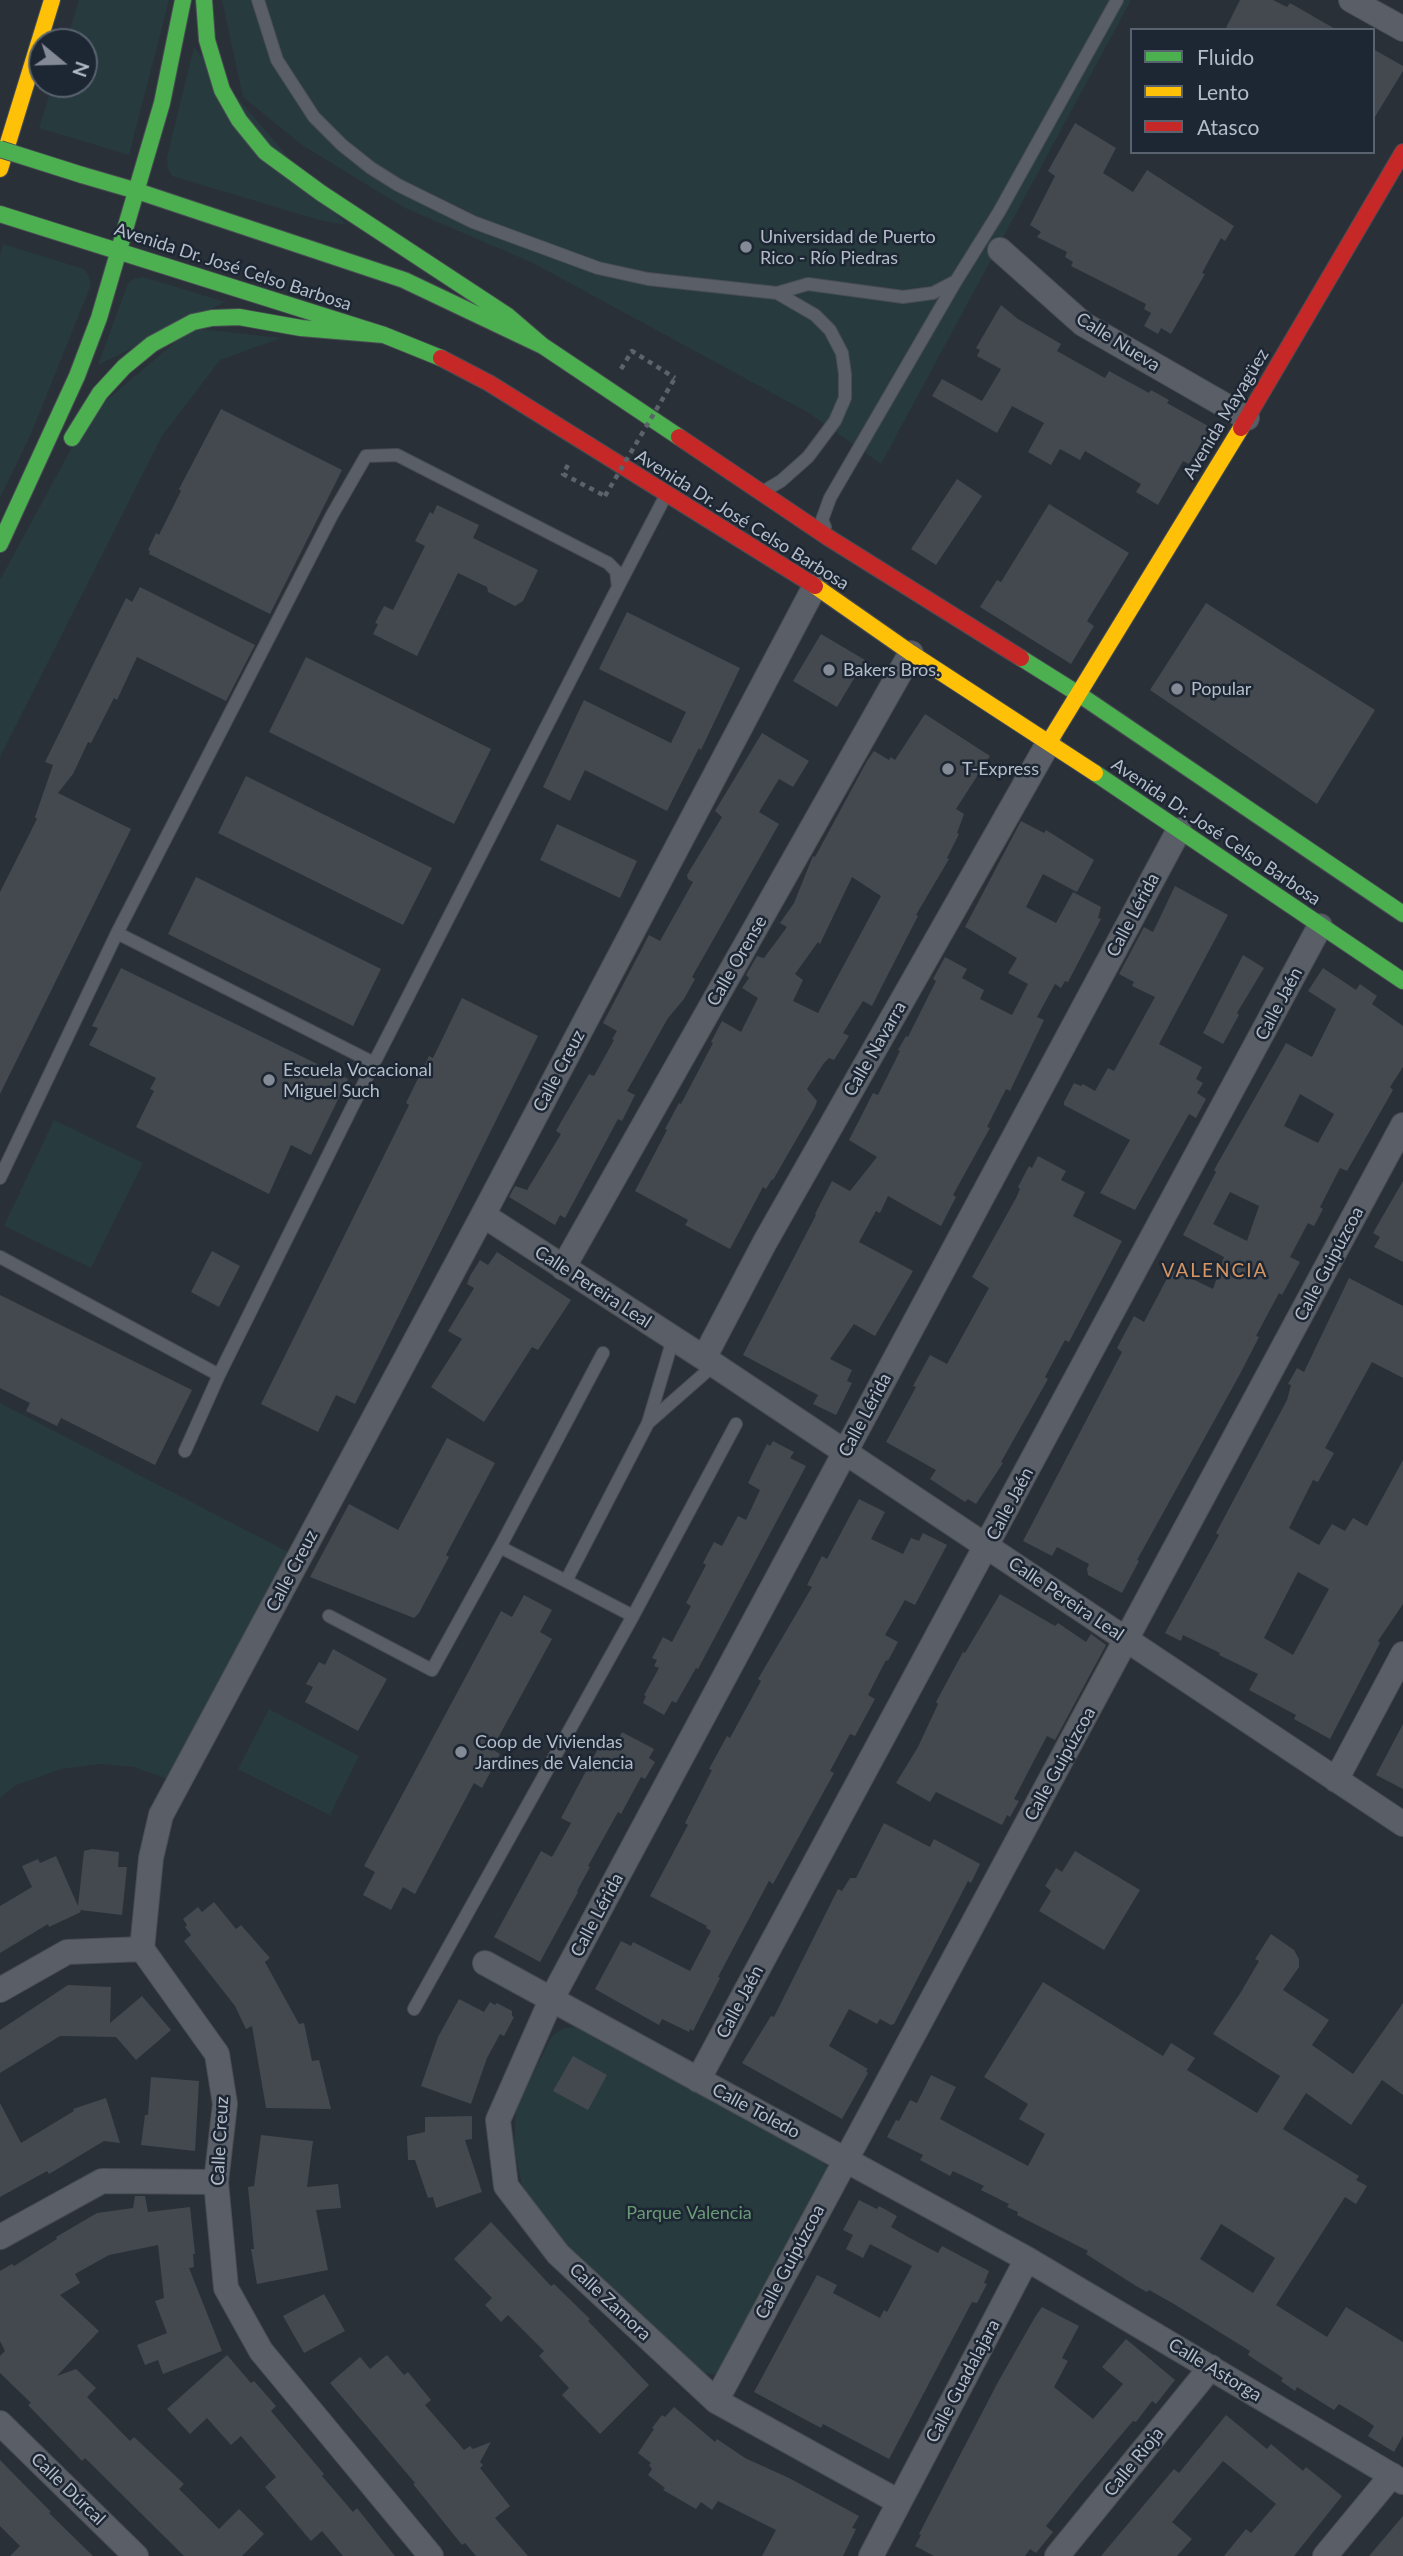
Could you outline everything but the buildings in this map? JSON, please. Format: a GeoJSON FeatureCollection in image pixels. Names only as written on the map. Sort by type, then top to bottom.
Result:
{"type":"FeatureCollection","features":[{"type":"Feature","properties":{"kind":"main road"},"geometry":{"type":"LineString","coordinates":[[0,169],[52,0]]}},
{"type":"Feature","properties":{"kind":"main road"},"geometry":{"type":"LineString","coordinates":[[0,544],[77,376],[99,318],[162,103],[183,0]]}},
{"type":"Feature","properties":{"kind":"main road"},"geometry":{"type":"LineString","coordinates":[[204,0],[208,40],[222,90],[239,120],[265,152],[321,193],[508,316],[543,346]]}},
{"type":"Feature","properties":{"kind":"main road","name":"Avenida Dr. José Celso Barbosa"},"geometry":{"type":"LineString","coordinates":[[0,149],[137,191],[404,280],[543,346],[829,538],[1080,695],[1403,914]]}},
{"type":"Feature","properties":{"kind":"main road","name":"Avenida Mayagüez"},"geometry":{"type":"LineString","coordinates":[[1049,742],[1247,418],[1403,152]]}},
{"type":"Feature","properties":{"kind":"main road","name":"Avenida Dr. José Celso Barbosa"},"geometry":{"type":"LineString","coordinates":[[0,214],[384,335],[441,358],[489,383],[815,586],[1403,981]]}},
{"type":"Feature","properties":{"kind":"main road"},"geometry":{"type":"LineString","coordinates":[[66,447],[100,393],[124,367],[152,344],[193,322],[239,317],[301,328],[384,335]]}},
{"type":"Feature","properties":{"kind":"main road"},"geometry":{"type":"LineString","coordinates":[[0,552],[51,470]]}},
{"type":"Feature","properties":{"kind":"street"},"geometry":{"type":"LineString","coordinates":[[1351,0],[1403,29]]}},
{"type":"Feature","properties":{"kind":"street","name":"Calle Nueva"},"geometry":{"type":"LineString","coordinates":[[1000,250],[1083,324],[1247,418]]}},
{"type":"Feature","properties":{"kind":"street","name":"Calle Creuz"},"geometry":{"type":"LineString","coordinates":[[431,2556],[261,2351],[226,2288],[216,2182],[225,2104],[217,2054],[142,1950],[151,1858],[161,1815],[815,586]]}},
{"type":"Feature","properties":{"kind":"street","name":"Calle Orense"},"geometry":{"type":"LineString","coordinates":[[563,1268],[911,653]]}},
{"type":"Feature","properties":{"kind":"street","name":"Calle Navarra"},"geometry":{"type":"LineString","coordinates":[[709,1362],[765,1242],[1049,742]]}},
{"type":"Feature","properties":{"kind":"street","name":"Calle Lérida"},"geometry":{"type":"LineString","coordinates":[[551,2000],[1179,830]]}},
{"type":"Feature","properties":{"kind":"street","name":"Calle Jaén"},"geometry":{"type":"LineString","coordinates":[[698,2080],[1320,926]]}},
{"type":"Feature","properties":{"kind":"street","name":"Calle Guipúzcoa"},"geometry":{"type":"LineString","coordinates":[[716,2401],[1403,1125]]}},
{"type":"Feature","properties":{"kind":"street","name":"Calle Pereira Leal"},"geometry":{"type":"LineString","coordinates":[[482,1215],[709,1362],[1403,1824]]}},
{"type":"Feature","properties":{"kind":"street"},"geometry":{"type":"LineString","coordinates":[[1336,1780],[1403,1654]]}},
{"type":"Feature","properties":{"kind":"street"},"geometry":{"type":"LineString","coordinates":[[0,1990],[67,1952],[142,1950]]}},
{"type":"Feature","properties":{"kind":"street","name":"Calle Toledo"},"geometry":{"type":"LineString","coordinates":[[485,1963],[1027,2259]]}},
{"type":"Feature","properties":{"kind":"street","name":"Calle Zamora"},"geometry":{"type":"LineString","coordinates":[[551,2000],[498,2120],[506,2186],[558,2254],[716,2401],[899,2502]]}},
{"type":"Feature","properties":{"kind":"street"},"geometry":{"type":"LineString","coordinates":[[0,2237],[102,2181],[216,2182]]}},
{"type":"Feature","properties":{"kind":"street","name":"Calle Astorga"},"geometry":{"type":"LineString","coordinates":[[1027,2259],[1397,2479]]}},
{"type":"Feature","properties":{"kind":"street","name":"Calle Guadalajara"},"geometry":{"type":"LineString","coordinates":[[871,2556],[1027,2259]]}},
{"type":"Feature","properties":{"kind":"street","name":"Calle Rioja"},"geometry":{"type":"LineString","coordinates":[[1057,2556],[1211,2367]]}},
{"type":"Feature","properties":{"kind":"street","name":"Calle Dúrcal"},"geometry":{"type":"LineString","coordinates":[[0,2423],[136,2556]]}},
{"type":"Feature","properties":{"kind":"street"},"geometry":{"type":"LineString","coordinates":[[1325,2556],[1397,2479]]}},
{"type":"Feature","properties":{"kind":"lane"},"geometry":{"type":"LineString","coordinates":[[258,0],[277,60],[314,117],[342,145],[398,185],[473,222],[598,268],[648,279],[777,293],[808,284],[903,297],[933,293],[956,281]]}},
{"type":"Feature","properties":{"kind":"lane"},"geometry":{"type":"LineString","coordinates":[[829,538],[822,520],[830,498],[999,212],[1117,0]]}},
{"type":"Feature","properties":{"kind":"lane"},"geometry":{"type":"LineString","coordinates":[[761,493],[781,481],[808,457],[835,421],[845,398],[842,353],[830,330],[815,315],[777,293]]}},
{"type":"Feature","properties":{"kind":"lane"},"geometry":{"type":"LineString","coordinates":[[0,1178],[117,933],[332,515],[366,456],[397,455],[608,563],[616,571],[618,587]]}},
{"type":"Feature","properties":{"kind":"lane"},"geometry":{"type":"LineString","coordinates":[[185,1451],[219,1375],[374,1063],[666,495]]}},
{"type":"Feature","properties":{"kind":"lane"},"geometry":{"type":"LineString","coordinates":[[117,933],[374,1063]]}},
{"type":"Feature","properties":{"kind":"lane"},"geometry":{"type":"LineString","coordinates":[[0,1257],[219,1375]]}},
{"type":"Feature","properties":{"kind":"lane"},"geometry":{"type":"LineString","coordinates":[[566,1581],[648,1423],[673,1339]]}},
{"type":"Feature","properties":{"kind":"lane"},"geometry":{"type":"LineString","coordinates":[[329,1616],[432,1670],[603,1353]]}},
{"type":"Feature","properties":{"kind":"lane"},"geometry":{"type":"LineString","coordinates":[[648,1423],[665,1411],[709,1362]]}},
{"type":"Feature","properties":{"kind":"lane"},"geometry":{"type":"LineString","coordinates":[[414,2009],[633,1616],[736,1424]]}},
{"type":"Feature","properties":{"kind":"lane"},"geometry":{"type":"LineString","coordinates":[[500,1547],[633,1616]]}},
{"type":"Feature","properties":{"kind":"path"},"geometry":{"type":"LineString","coordinates":[[563,474],[606,496],[676,379],[632,351]]}},
{"type":"Feature","properties":{"kind":"green space"},"geometry":{"type":"Polygon","coordinates":[[[79,0],[169,0],[129,155],[39,128],[49,98],[98,98],[98,28],[70,28],[79,0]]]}},
{"type":"Feature","properties":{"kind":"green space","name":"Universidad de Puerto Rico - Río Piedras"},"geometry":{"type":"Polygon","coordinates":[[[222,0],[1131,0],[881,464],[809,413],[533,263],[405,208],[302,145],[243,97],[222,0]]]}},
{"type":"Feature","properties":{"kind":"green space"},"geometry":{"type":"Polygon","coordinates":[[[194,47],[346,225],[319,220],[172,176],[167,157],[194,47]]]}},
{"type":"Feature","properties":{"kind":"green space"},"geometry":{"type":"Polygon","coordinates":[[[3,244],[84,269],[91,285],[31,434],[0,498],[0,255],[3,244]]]}},
{"type":"Feature","properties":{"kind":"green space"},"geometry":{"type":"Polygon","coordinates":[[[143,277],[225,302],[98,365],[128,283],[143,277]]]}},
{"type":"Feature","properties":{"kind":"green space"},"geometry":{"type":"Polygon","coordinates":[[[192,328],[281,338],[220,360],[162,436],[0,757],[0,580],[90,414],[192,328]]]}},
{"type":"Feature","properties":{"kind":"green space"},"geometry":{"type":"Polygon","coordinates":[[[54,1120],[143,1163],[91,1268],[4,1226],[54,1120]]]}},
{"type":"Feature","properties":{"kind":"green space"},"geometry":{"type":"Polygon","coordinates":[[[0,1403],[290,1553],[168,1779],[134,1767],[102,1764],[61,1769],[14,1786],[0,1798],[0,1403]]]}},
{"type":"Feature","properties":{"kind":"green space"},"geometry":{"type":"Polygon","coordinates":[[[269,1709],[359,1756],[330,1815],[238,1769],[269,1709]]]}},
{"type":"Feature","properties":{"kind":"green space","name":"Parque Valencia"},"geometry":{"type":"Polygon","coordinates":[[[575,2027],[821,2160],[828,2168],[717,2375],[704,2373],[559,2243],[528,2199],[514,2148],[516,2109],[553,2035],[564,2028],[575,2027]]]}},
{"type":"Feature","properties":{"kind":"traffic: fast"},"geometry":{"type":"LineString","coordinates":[[0,544],[77,376],[99,318],[162,103],[183,0]]}},
{"type":"Feature","properties":{"kind":"traffic: fast"},"geometry":{"type":"LineString","coordinates":[[204,0],[207,40],[222,90],[239,120],[265,152],[321,193],[508,316],[543,346]]}},
{"type":"Feature","properties":{"kind":"traffic: fast"},"geometry":{"type":"LineString","coordinates":[[0,149],[82,175]]}},
{"type":"Feature","properties":{"kind":"traffic: fast"},"geometry":{"type":"LineString","coordinates":[[82,175],[404,280],[543,346],[679,437]]}},
{"type":"Feature","properties":{"kind":"traffic: fast"},"geometry":{"type":"LineString","coordinates":[[0,214],[384,335],[441,358]]}},
{"type":"Feature","properties":{"kind":"traffic: fast"},"geometry":{"type":"LineString","coordinates":[[72,438],[100,393],[124,367],[152,344],[193,322],[239,317],[301,328],[384,335]]}},
{"type":"Feature","properties":{"kind":"traffic: fast"},"geometry":{"type":"LineString","coordinates":[[1021,658],[1080,695],[1403,914]]}},
{"type":"Feature","properties":{"kind":"traffic: fast"},"geometry":{"type":"LineString","coordinates":[[1095,773],[1403,981]]}},
{"type":"Feature","properties":{"kind":"traffic: slow"},"geometry":{"type":"LineString","coordinates":[[0,169],[52,0]]}},
{"type":"Feature","properties":{"kind":"traffic: slow"},"geometry":{"type":"LineString","coordinates":[[1049,742],[1241,428]]}},
{"type":"Feature","properties":{"kind":"traffic: slow"},"geometry":{"type":"LineString","coordinates":[[815,586],[911,653],[1095,773]]}},
{"type":"Feature","properties":{"kind":"traffic: jam"},"geometry":{"type":"LineString","coordinates":[[1241,428],[1403,152]]}},
{"type":"Feature","properties":{"kind":"traffic: jam"},"geometry":{"type":"LineString","coordinates":[[441,358],[489,383],[815,586]]}},
{"type":"Feature","properties":{"kind":"traffic: jam"},"geometry":{"type":"LineString","coordinates":[[679,437],[829,538],[1021,658]]}},
{"type":"Feature","properties":{"kind":"place","name":"Universidad de Puerto Rico - Río Piedras"},"geometry":{"type":"Point","coordinates":[746,247]}},
{"type":"Feature","properties":{"kind":"place","name":"Bakers Bros."},"geometry":{"type":"Point","coordinates":[829,670]}},
{"type":"Feature","properties":{"kind":"place","name":"Popular"},"geometry":{"type":"Point","coordinates":[1177,689]}},
{"type":"Feature","properties":{"kind":"place","name":"T-Express"},"geometry":{"type":"Point","coordinates":[948,769]}},
{"type":"Feature","properties":{"kind":"place","name":"Escuela Vocacional Miguel Such"},"geometry":{"type":"Point","coordinates":[269,1080]}},
{"type":"Feature","properties":{"kind":"place","name":"Coop de Viviendas Jardines de Valencia"},"geometry":{"type":"Point","coordinates":[461,1752]}},
{"type":"Feature","properties":{"kind":"district","name":"VALENCIA"},"geometry":{"type":"Point","coordinates":[1215,1271]}}]}
